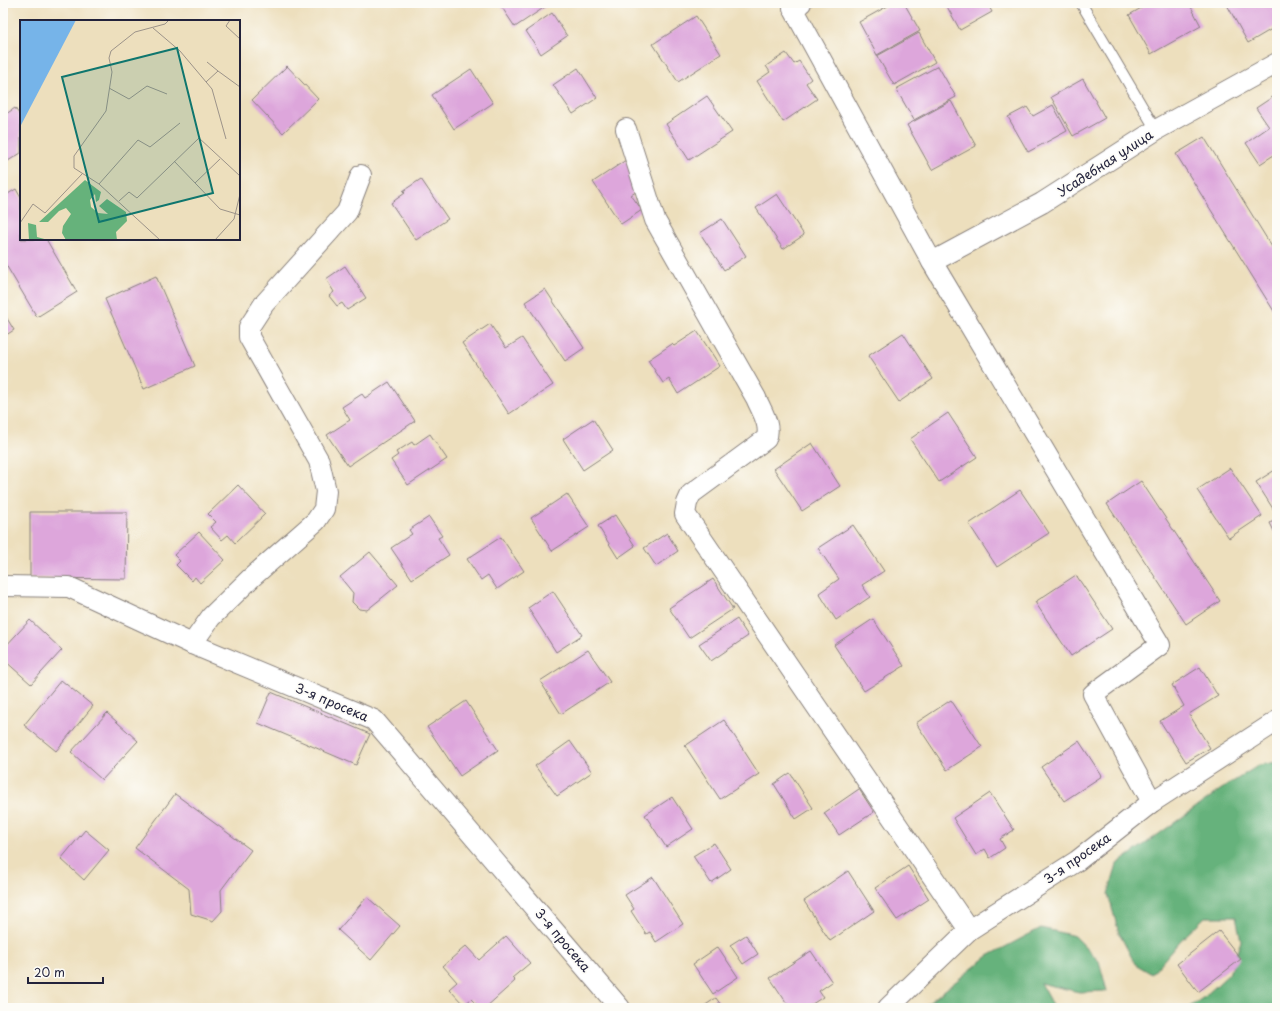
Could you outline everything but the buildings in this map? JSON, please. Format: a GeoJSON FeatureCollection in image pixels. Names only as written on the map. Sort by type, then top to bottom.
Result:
{"type":"FeatureCollection","features":[{"type":"Feature","properties":{"kind":"street"},"geometry":{"type":"LineString","coordinates":[[797,6],[932,262],[1160,645],[1093,694],[1152,802]]}},
{"type":"Feature","properties":{"kind":"street","name":"Усадебная улица"},"geometry":{"type":"LineString","coordinates":[[932,262],[1042,203],[1156,130],[1277,63]]}},
{"type":"Feature","properties":{"kind":"street"},"geometry":{"type":"LineString","coordinates":[[626,129],[655,220],[756,398],[768,426],[766,439],[692,494],[687,503],[685,514],[969,930]]}},
{"type":"Feature","properties":{"kind":"street"},"geometry":{"type":"LineString","coordinates":[[192,644],[211,617],[251,578],[316,521],[324,509],[326,491],[319,461],[249,337],[250,327],[264,304],[347,212],[361,175]]}},
{"type":"Feature","properties":{"kind":"street","name":"3-я просека"},"geometry":{"type":"LineString","coordinates":[[3,586],[69,587],[192,644],[374,720],[620,1008]]}},
{"type":"Feature","properties":{"kind":"street","name":"3-я просека"},"geometry":{"type":"LineString","coordinates":[[888,1008],[969,930],[1077,862],[1152,802],[1277,721]]}},
{"type":"Feature","properties":{"kind":"lane"},"geometry":{"type":"LineString","coordinates":[[1081,3],[1156,130]]}},
{"type":"Feature","properties":{"kind":"green space"},"geometry":{"type":"Polygon","coordinates":[[[1277,762],[1277,1008],[1188,1008],[1204,997],[1229,974],[1241,941],[1236,917],[1205,917],[1180,941],[1152,974],[1135,964],[1119,933],[1108,894],[1117,864],[1220,790],[1259,765],[1277,762]]]}},
{"type":"Feature","properties":{"kind":"green space"},"geometry":{"type":"Polygon","coordinates":[[[1041,928],[1075,936],[1099,961],[1107,991],[1079,992],[1040,983],[1054,1008],[922,1008],[988,956],[1041,928]]]}}]}
